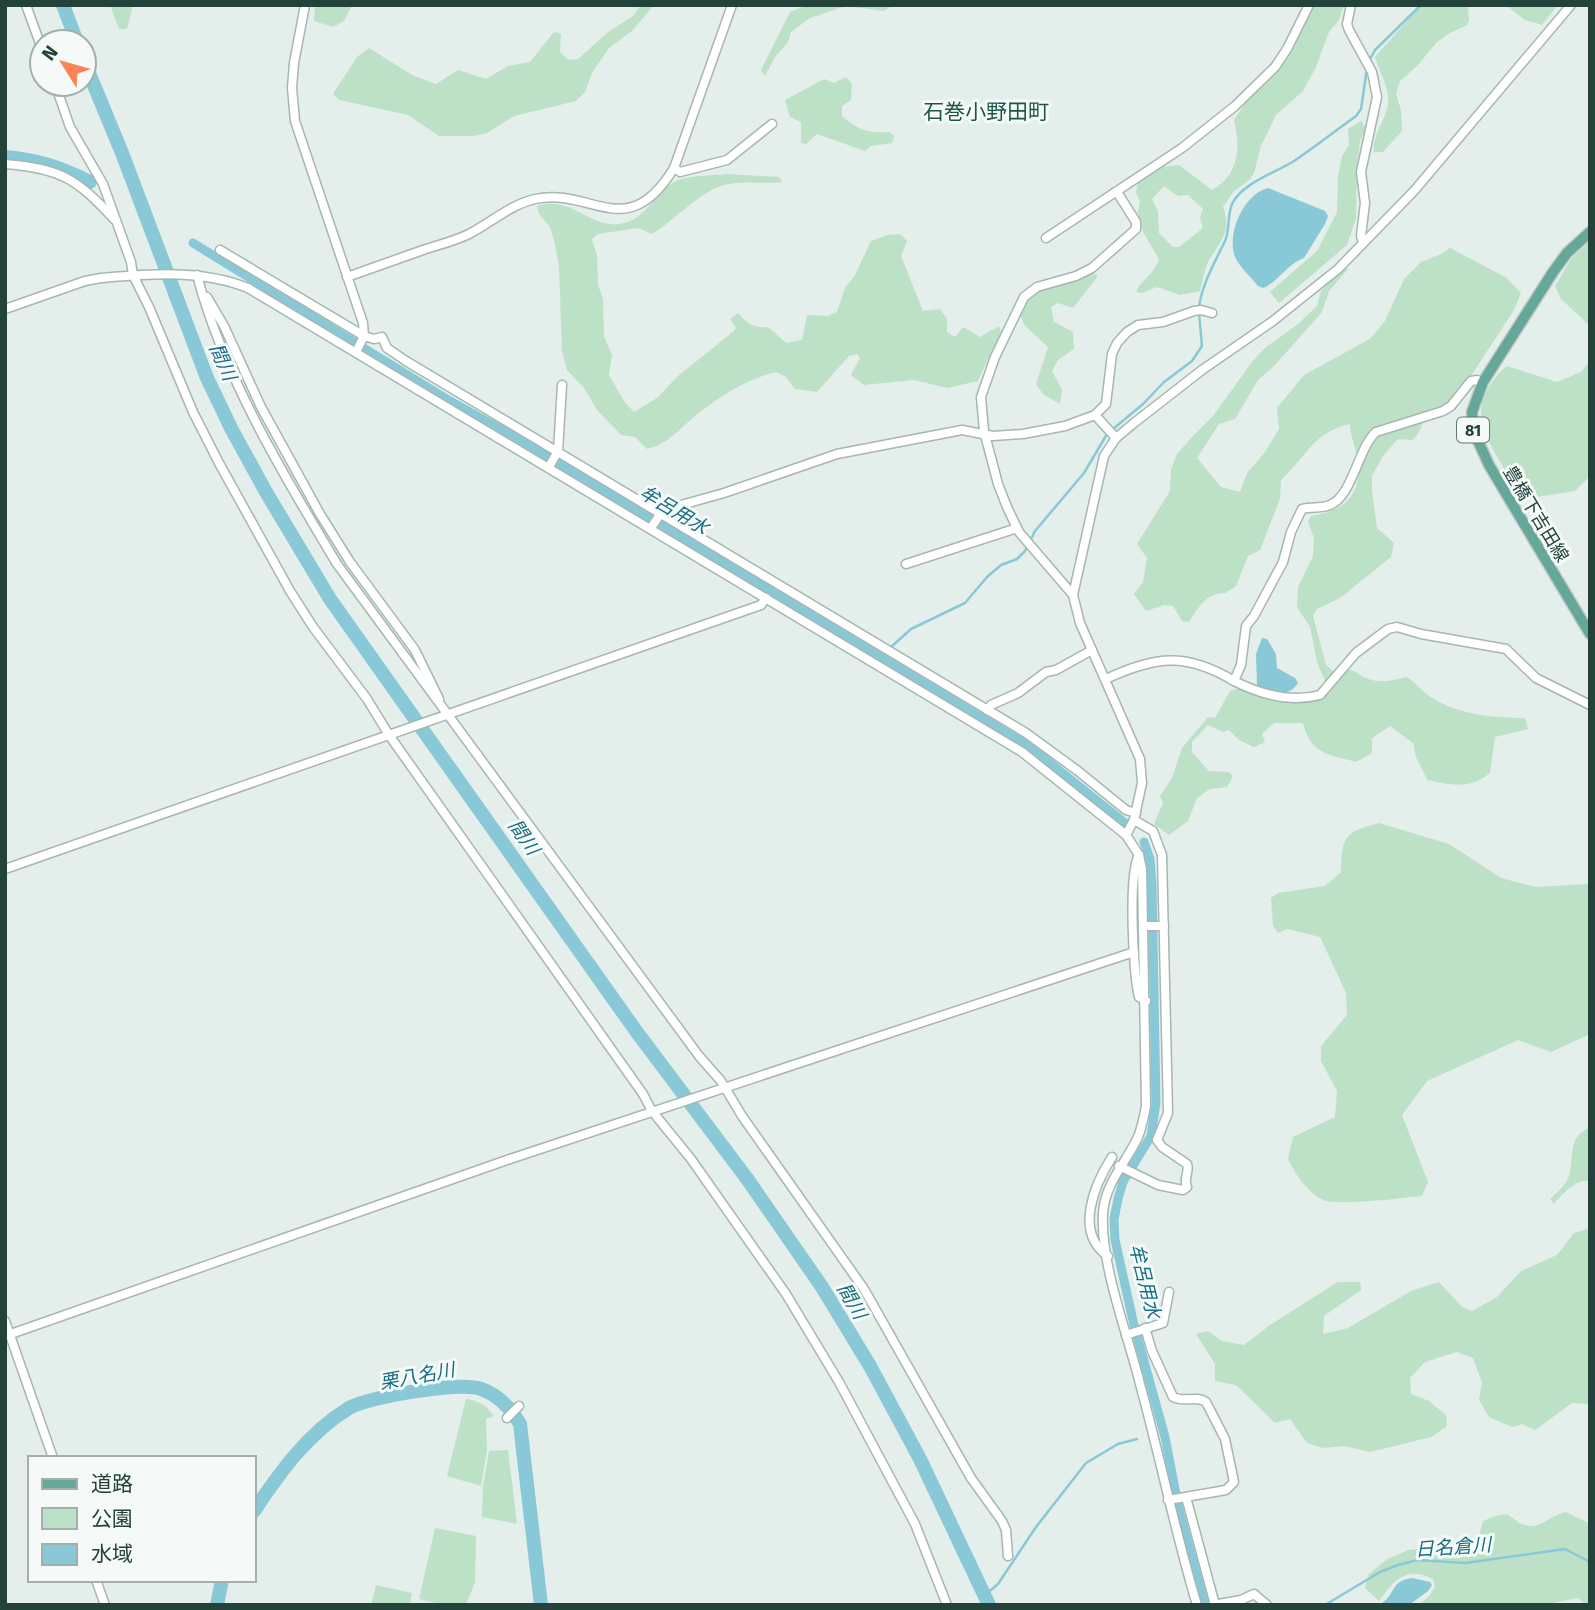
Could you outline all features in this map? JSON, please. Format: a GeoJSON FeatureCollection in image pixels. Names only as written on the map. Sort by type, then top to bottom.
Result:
{"type":"FeatureCollection","features":[{"type":"Feature","properties":{"kind":"main road","name":"豊橋下吉田線"},"geometry":{"type":"LineString","coordinates":[[1590,232],[1567,253],[1553,272],[1483,382],[1472,412],[1473,430],[1478,443],[1590,634]]}},
{"type":"Feature","properties":{"kind":"street"},"geometry":{"type":"LineString","coordinates":[[26,5],[34,28]]}},
{"type":"Feature","properties":{"kind":"street"},"geometry":{"type":"LineString","coordinates":[[305,5],[294,62],[292,88],[295,121],[363,323],[360,345]]}},
{"type":"Feature","properties":{"kind":"street"},"geometry":{"type":"LineString","coordinates":[[347,277],[469,234],[532,200],[566,200],[611,210],[636,205],[661,186],[674,168],[732,5]]}},
{"type":"Feature","properties":{"kind":"street"},"geometry":{"type":"LineString","coordinates":[[1046,238],[1202,134],[1235,106],[1280,60],[1309,5]]}},
{"type":"Feature","properties":{"kind":"street"},"geometry":{"type":"LineString","coordinates":[[1351,5],[1347,24],[1372,72],[1377,97],[1361,172],[1365,203],[1361,236],[1363,243]]}},
{"type":"Feature","properties":{"kind":"street"},"geometry":{"type":"LineString","coordinates":[[1126,835],[1135,817],[1142,783],[1140,759],[1074,607],[1073,595],[1100,469],[1111,434],[1322,283],[1414,191],[1571,5]]}},
{"type":"Feature","properties":{"kind":"street"},"geometry":{"type":"LineString","coordinates":[[60,98],[70,127],[103,184],[131,262],[198,422],[257,534],[313,627],[367,699],[786,1294],[839,1382],[915,1524],[947,1605]]}},
{"type":"Feature","properties":{"kind":"street"},"geometry":{"type":"LineString","coordinates":[[674,168],[680,172],[727,160],[772,124]]}},
{"type":"Feature","properties":{"kind":"street"},"geometry":{"type":"LineString","coordinates":[[5,164],[47,168],[69,179],[116,221]]}},
{"type":"Feature","properties":{"kind":"street"},"geometry":{"type":"LineString","coordinates":[[1073,595],[1017,528],[998,484],[980,406],[983,386],[1024,297],[1037,287],[1076,276],[1093,268],[1136,229],[1136,222],[1116,192]]}},
{"type":"Feature","properties":{"kind":"street"},"geometry":{"type":"LineString","coordinates":[[220,250],[360,345],[550,466],[1023,752],[1126,835],[1139,855],[1147,926],[1146,1106],[1158,1143],[1182,1159],[1189,1168],[1185,1176],[1186,1187],[1183,1190],[1158,1185],[1121,1167]]}},
{"type":"Feature","properties":{"kind":"street"},"geometry":{"type":"LineString","coordinates":[[195,275],[237,380],[337,564],[724,1088],[864,1289],[971,1478],[1002,1521],[1006,1530],[1008,1556]]}},
{"type":"Feature","properties":{"kind":"street"},"geometry":{"type":"LineString","coordinates":[[5,309],[85,281],[137,276],[195,275],[234,282],[360,345],[382,337],[387,348],[406,362],[1049,749],[1156,836],[1163,866],[1162,926],[1168,1113],[1152,1126],[1131,1150],[1107,1194],[1103,1212],[1108,1256],[1137,1331],[1152,1351],[1173,1397],[1178,1400],[1202,1398],[1206,1402],[1227,1444],[1234,1482],[1232,1487],[1226,1490],[1170,1500]]}},
{"type":"Feature","properties":{"kind":"street"},"geometry":{"type":"LineString","coordinates":[[202,294],[206,295],[224,326],[261,407],[320,514],[357,571],[415,650],[439,702]]}},
{"type":"Feature","properties":{"kind":"street"},"geometry":{"type":"LineString","coordinates":[[652,527],[663,510],[724,493],[837,454],[962,430],[986,436],[1044,431],[1095,415],[1106,404],[1112,354],[1127,332],[1138,325],[1198,311],[1212,313]]}},
{"type":"Feature","properties":{"kind":"street"},"geometry":{"type":"LineString","coordinates":[[1234,681],[1241,665],[1246,626],[1283,562],[1298,513],[1302,509],[1325,507],[1338,500],[1370,438],[1376,432],[1443,411],[1451,406],[1471,381],[1483,382]]}},
{"type":"Feature","properties":{"kind":"street"},"geometry":{"type":"LineString","coordinates":[[550,466],[558,452],[562,385]]}},
{"type":"Feature","properties":{"kind":"street"},"geometry":{"type":"LineString","coordinates":[[1095,415],[1111,434]]}},
{"type":"Feature","properties":{"kind":"street"},"geometry":{"type":"LineString","coordinates":[[906,564],[1017,528]]}},
{"type":"Feature","properties":{"kind":"street"},"geometry":{"type":"LineString","coordinates":[[5,869],[761,605],[766,598]]}},
{"type":"Feature","properties":{"kind":"street"},"geometry":{"type":"LineString","coordinates":[[1106,679],[1140,664],[1176,659],[1212,670],[1270,695],[1298,698],[1320,695],[1356,653],[1388,629],[1397,627],[1420,634],[1506,649],[1536,678],[1590,705]]}},
{"type":"Feature","properties":{"kind":"street"},"geometry":{"type":"LineString","coordinates":[[873,661],[884,650]]}},
{"type":"Feature","properties":{"kind":"street"},"geometry":{"type":"LineString","coordinates":[[988,710],[990,705],[1018,693],[1046,673],[1092,650]]}},
{"type":"Feature","properties":{"kind":"street"},"geometry":{"type":"LineString","coordinates":[[1139,855],[1133,876],[1134,952],[1136,988],[1139,997],[1146,1001]]}},
{"type":"Feature","properties":{"kind":"street"},"geometry":{"type":"LineString","coordinates":[[1147,926],[1162,926]]}},
{"type":"Feature","properties":{"kind":"street"},"geometry":{"type":"LineString","coordinates":[[8,1335],[654,1110],[1134,952]]}},
{"type":"Feature","properties":{"kind":"street"},"geometry":{"type":"LineString","coordinates":[[1108,1256],[1098,1250],[1088,1222],[1088,1214],[1112,1157]]}},
{"type":"Feature","properties":{"kind":"street"},"geometry":{"type":"LineString","coordinates":[[1137,1331],[1163,1323],[1169,1292]]}},
{"type":"Feature","properties":{"kind":"street"},"geometry":{"type":"LineString","coordinates":[[5,1321],[52,1456]]}},
{"type":"Feature","properties":{"kind":"street"},"geometry":{"type":"LineString","coordinates":[[1137,1331],[1140,1383],[1197,1605]]}},
{"type":"Feature","properties":{"kind":"street"},"geometry":{"type":"LineString","coordinates":[[508,1417],[519,1406]]}},
{"type":"Feature","properties":{"kind":"street"},"geometry":{"type":"LineString","coordinates":[[1184,1497],[1214,1605],[1241,1600],[1254,1594],[1267,1605]]}},
{"type":"Feature","properties":{"kind":"street"},"geometry":{"type":"LineString","coordinates":[[97,1582],[105,1605]]}},
{"type":"Feature","properties":{"kind":"green space"},"geometry":{"type":"Polygon","coordinates":[[[110,5],[133,5],[127,29],[119,29],[110,5]]]}},
{"type":"Feature","properties":{"kind":"green space"},"geometry":{"type":"Polygon","coordinates":[[[315,5],[352,5],[344,21],[333,27],[314,21],[315,5]]]}},
{"type":"Feature","properties":{"kind":"green space"},"geometry":{"type":"Polygon","coordinates":[[[641,5],[654,5],[633,30],[609,48],[592,73],[585,92],[576,101],[514,116],[487,133],[473,136],[439,136],[408,115],[339,100],[333,94],[357,57],[369,48],[412,75],[436,84],[458,70],[486,79],[508,66],[530,62],[554,32],[561,34],[560,52],[569,60],[578,59],[607,33],[633,16],[641,5]]]}},
{"type":"Feature","properties":{"kind":"green space"},"geometry":{"type":"Polygon","coordinates":[[[808,5],[893,5],[884,11],[846,6],[810,18],[791,32],[788,42],[775,57],[765,76],[761,70],[790,12],[808,5]]]}},
{"type":"Feature","properties":{"kind":"green space"},"geometry":{"type":"Polygon","coordinates":[[[1313,5],[1344,5],[1303,91],[1276,115],[1261,146],[1254,173],[1234,191],[1223,207],[1225,232],[1208,262],[1200,291],[1180,295],[1157,287],[1142,293],[1136,292],[1159,259],[1143,232],[1138,212],[1138,183],[1161,167],[1179,165],[1212,190],[1221,184],[1233,169],[1236,160],[1234,120],[1250,96],[1274,73],[1294,44],[1313,5]],[[1164,186],[1152,199],[1158,212],[1159,233],[1173,247],[1179,247],[1203,228],[1200,217],[1203,209],[1188,195],[1178,196],[1164,186]]]}},
{"type":"Feature","properties":{"kind":"green space"},"geometry":{"type":"Polygon","coordinates":[[[1421,5],[1468,5],[1469,21],[1467,25],[1436,43],[1400,81],[1396,94],[1401,110],[1402,131],[1383,152],[1374,152],[1375,140],[1388,105],[1386,86],[1375,57],[1421,5]]]}},
{"type":"Feature","properties":{"kind":"green space"},"geometry":{"type":"Polygon","coordinates":[[[1506,5],[1558,5],[1542,25],[1525,20],[1506,5]]]}},
{"type":"Feature","properties":{"kind":"green space"},"geometry":{"type":"Polygon","coordinates":[[[846,77],[852,84],[851,100],[842,106],[842,116],[864,130],[890,132],[894,136],[892,143],[871,146],[865,151],[817,134],[806,144],[801,143],[801,122],[790,117],[785,100],[824,79],[834,83],[846,77]]]}},
{"type":"Feature","properties":{"kind":"green space"},"geometry":{"type":"Polygon","coordinates":[[[1361,121],[1366,128],[1360,141],[1357,165],[1356,218],[1347,245],[1279,303],[1270,292],[1317,251],[1337,212],[1338,176],[1342,156],[1349,145],[1348,129],[1361,121]]]}},
{"type":"Feature","properties":{"kind":"green space"},"geometry":{"type":"Polygon","coordinates":[[[726,174],[779,177],[782,182],[721,186],[703,195],[652,234],[638,228],[598,234],[592,239],[597,256],[598,285],[603,299],[604,337],[612,355],[609,375],[624,401],[634,412],[657,398],[678,376],[734,331],[736,328],[730,319],[738,313],[751,324],[768,327],[786,343],[802,340],[807,315],[827,316],[837,312],[845,288],[855,275],[871,241],[888,235],[900,234],[907,241],[901,256],[923,311],[940,309],[947,319],[947,332],[955,337],[963,327],[980,337],[999,326],[1001,332],[978,381],[947,388],[914,380],[864,385],[851,375],[860,358],[857,354],[849,356],[817,392],[795,389],[786,377],[776,372],[745,383],[727,393],[655,447],[647,449],[635,437],[621,435],[597,410],[584,388],[567,370],[562,351],[559,266],[550,227],[539,214],[537,206],[560,205],[598,221],[619,224],[637,217],[663,190],[678,180],[726,174]]]}},
{"type":"Feature","properties":{"kind":"green space"},"geometry":{"type":"Polygon","coordinates":[[[1590,241],[1590,326],[1561,299],[1555,286],[1571,259],[1590,241]]]}},
{"type":"Feature","properties":{"kind":"green space"},"geometry":{"type":"Polygon","coordinates":[[[1450,248],[1507,278],[1521,293],[1514,310],[1471,376],[1445,405],[1429,414],[1413,440],[1398,439],[1383,456],[1372,476],[1377,528],[1394,543],[1391,557],[1340,598],[1317,609],[1313,616],[1326,665],[1335,673],[1348,670],[1380,681],[1406,677],[1428,696],[1443,704],[1477,714],[1525,718],[1528,729],[1495,737],[1490,773],[1475,782],[1460,785],[1427,780],[1417,759],[1414,744],[1390,726],[1372,738],[1372,753],[1356,762],[1322,752],[1306,734],[1303,723],[1274,723],[1262,734],[1265,742],[1254,747],[1239,740],[1229,730],[1223,732],[1208,725],[1192,742],[1192,752],[1209,771],[1229,772],[1233,776],[1227,787],[1210,789],[1197,798],[1188,821],[1169,835],[1154,824],[1163,803],[1160,796],[1172,778],[1182,748],[1208,717],[1215,718],[1230,691],[1239,688],[1273,699],[1320,697],[1326,683],[1317,662],[1310,627],[1297,607],[1298,587],[1313,556],[1314,538],[1308,522],[1311,516],[1344,504],[1351,497],[1358,478],[1350,424],[1319,439],[1281,480],[1280,499],[1260,550],[1248,556],[1236,586],[1225,593],[1208,598],[1189,622],[1182,621],[1173,606],[1164,605],[1146,611],[1134,594],[1143,582],[1147,558],[1137,544],[1170,491],[1171,469],[1177,454],[1213,416],[1252,362],[1266,347],[1297,325],[1317,306],[1321,291],[1343,268],[1348,269],[1329,291],[1322,312],[1258,380],[1235,419],[1219,424],[1197,458],[1221,487],[1240,492],[1247,473],[1265,452],[1279,429],[1277,408],[1304,375],[1370,339],[1385,321],[1404,279],[1421,262],[1450,248]]]}},
{"type":"Feature","properties":{"kind":"green space"},"geometry":{"type":"Polygon","coordinates":[[[1092,272],[1098,276],[1073,308],[1058,303],[1051,307],[1054,322],[1073,332],[1074,349],[1058,360],[1052,371],[1062,390],[1060,404],[1043,394],[1036,384],[1048,347],[1024,325],[1020,314],[1029,299],[1042,289],[1092,272]]]}},
{"type":"Feature","properties":{"kind":"green space"},"geometry":{"type":"Polygon","coordinates":[[[1590,361],[1590,476],[1575,491],[1524,499],[1498,459],[1482,426],[1481,410],[1485,395],[1492,382],[1507,366],[1557,382],[1581,372],[1590,361]]]}},
{"type":"Feature","properties":{"kind":"green space"},"geometry":{"type":"Polygon","coordinates":[[[1379,823],[1449,844],[1501,878],[1536,887],[1590,884],[1590,1034],[1551,1052],[1518,1040],[1427,1081],[1402,1115],[1428,1182],[1422,1196],[1330,1202],[1317,1197],[1307,1188],[1288,1159],[1293,1137],[1335,1117],[1337,1091],[1321,1061],[1321,1046],[1347,1015],[1346,993],[1320,937],[1287,929],[1278,933],[1273,925],[1271,898],[1278,893],[1325,886],[1341,872],[1342,850],[1347,837],[1358,829],[1379,823]]]}},
{"type":"Feature","properties":{"kind":"green space"},"geometry":{"type":"Polygon","coordinates":[[[1590,1127],[1590,1181],[1574,1185],[1554,1204],[1550,1199],[1563,1187],[1569,1176],[1575,1141],[1590,1127]]]}},
{"type":"Feature","properties":{"kind":"green space"},"geometry":{"type":"Polygon","coordinates":[[[1587,1229],[1590,1231],[1590,1404],[1572,1403],[1535,1430],[1522,1424],[1512,1427],[1489,1417],[1479,1400],[1482,1382],[1473,1358],[1457,1352],[1425,1362],[1410,1378],[1411,1394],[1429,1401],[1446,1415],[1447,1426],[1431,1437],[1370,1452],[1344,1446],[1323,1448],[1307,1443],[1290,1419],[1275,1423],[1236,1385],[1215,1381],[1215,1364],[1196,1334],[1208,1331],[1222,1341],[1244,1345],[1270,1325],[1338,1282],[1360,1282],[1361,1290],[1324,1316],[1323,1334],[1348,1328],[1411,1291],[1439,1282],[1462,1307],[1472,1311],[1497,1297],[1521,1271],[1557,1255],[1574,1233],[1587,1229]]]}},
{"type":"Feature","properties":{"kind":"green space"},"geometry":{"type":"Polygon","coordinates":[[[466,1399],[482,1404],[494,1416],[486,1419],[487,1450],[481,1486],[447,1476],[466,1399]]]}},
{"type":"Feature","properties":{"kind":"green space"},"geometry":{"type":"Polygon","coordinates":[[[508,1450],[517,1524],[482,1517],[483,1486],[489,1451],[508,1450]]]}},
{"type":"Feature","properties":{"kind":"green space"},"geometry":{"type":"Polygon","coordinates":[[[1566,1512],[1590,1524],[1590,1605],[1578,1598],[1542,1605],[1419,1605],[1435,1587],[1433,1579],[1415,1574],[1401,1577],[1379,1601],[1365,1588],[1368,1575],[1386,1560],[1408,1550],[1428,1548],[1462,1557],[1476,1547],[1483,1521],[1494,1516],[1511,1516],[1517,1522],[1534,1526],[1566,1512]]]}},
{"type":"Feature","properties":{"kind":"green space"},"geometry":{"type":"Polygon","coordinates":[[[435,1528],[476,1536],[475,1582],[466,1605],[444,1605],[419,1599],[435,1528]]]}},
{"type":"Feature","properties":{"kind":"green space"},"geometry":{"type":"Polygon","coordinates":[[[376,1585],[412,1593],[410,1605],[371,1605],[376,1585]]]}},
{"type":"Feature","properties":{"kind":"water"},"geometry":{"type":"Polygon","coordinates":[[[1268,188],[1325,211],[1328,216],[1304,258],[1263,288],[1258,286],[1238,262],[1234,254],[1233,235],[1245,205],[1259,192],[1268,188]]]}},
{"type":"Feature","properties":{"kind":"water"},"geometry":{"type":"Polygon","coordinates":[[[1262,638],[1267,639],[1276,654],[1277,668],[1295,678],[1298,683],[1290,691],[1276,692],[1260,689],[1257,685],[1256,654],[1262,638]]]}},
{"type":"Feature","properties":{"kind":"water"},"geometry":{"type":"Polygon","coordinates":[[[1412,1578],[1430,1582],[1432,1585],[1409,1605],[1382,1603],[1400,1582],[1412,1578]]]}},
{"type":"Feature","properties":{"kind":"waterway","name":"間川"},"geometry":{"type":"LineString","coordinates":[[63,5],[72,28]]}},
{"type":"Feature","properties":{"kind":"waterway"},"geometry":{"type":"LineString","coordinates":[[1370,59],[1375,50],[1421,5]]}},
{"type":"Feature","properties":{"kind":"waterway"},"geometry":{"type":"LineString","coordinates":[[1199,307],[1206,282],[1227,237],[1232,204],[1251,184],[1294,161],[1356,116],[1361,109],[1367,68]]}},
{"type":"Feature","properties":{"kind":"waterway","name":"間川"},"geometry":{"type":"LineString","coordinates":[[98,95],[207,378],[266,492],[330,599],[636,1031],[748,1180],[822,1287],[870,1366],[920,1459],[989,1605]]}},
{"type":"Feature","properties":{"kind":"waterway","name":"牟呂用水"},"geometry":{"type":"LineString","coordinates":[[5,157],[49,165],[90,182]]}},
{"type":"Feature","properties":{"kind":"waterway","name":"牟呂用水"},"geometry":{"type":"LineString","coordinates":[[193,243],[450,401],[520,440],[1030,747],[1125,823]]}},
{"type":"Feature","properties":{"kind":"waterway"},"geometry":{"type":"LineString","coordinates":[[883,659],[891,647],[911,629],[965,603],[987,577],[1025,551],[1035,531],[1084,473],[1107,434],[1164,382],[1192,361],[1202,346],[1199,313]]}},
{"type":"Feature","properties":{"kind":"waterway","name":"牟呂用水"},"geometry":{"type":"LineString","coordinates":[[1144,842],[1150,859],[1152,884],[1156,1103],[1151,1136],[1123,1182],[1114,1219],[1115,1240],[1134,1325],[1165,1437],[1179,1510],[1205,1605]]}},
{"type":"Feature","properties":{"kind":"waterway","name":"栗八名川"},"geometry":{"type":"LineString","coordinates":[[256,1508],[308,1441],[349,1408],[375,1399],[415,1391],[455,1387],[481,1389],[504,1403],[520,1424],[541,1605]]}},
{"type":"Feature","properties":{"kind":"waterway"},"geometry":{"type":"LineString","coordinates":[[985,1595],[998,1584],[1036,1527],[1086,1463],[1118,1444],[1137,1439]]}},
{"type":"Feature","properties":{"kind":"waterway","name":"日名倉川"},"geometry":{"type":"LineString","coordinates":[[1325,1605],[1380,1572],[1418,1560],[1465,1563],[1565,1549],[1590,1562]]}},
{"type":"Feature","properties":{"kind":"waterway","name":"栗八名川"},"geometry":{"type":"LineString","coordinates":[[217,1605],[222,1582]]}},
{"type":"Feature","properties":{"kind":"district","name":"石巻小野田町"},"geometry":{"type":"Point","coordinates":[986,112]}}]}
